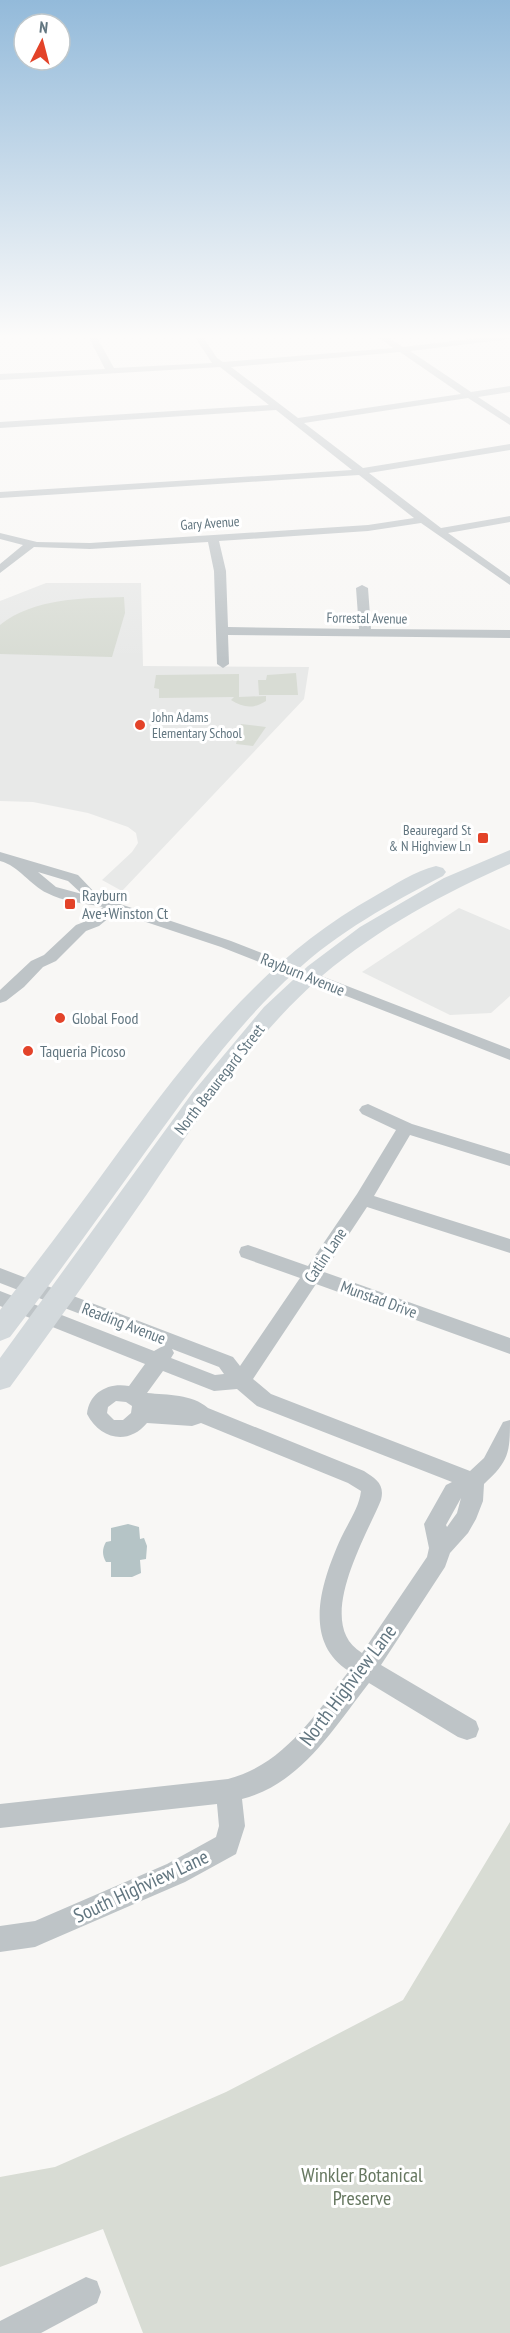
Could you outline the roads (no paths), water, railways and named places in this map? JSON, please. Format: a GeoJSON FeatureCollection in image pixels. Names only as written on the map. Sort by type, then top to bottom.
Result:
{"type":"FeatureCollection","features":[{"type":"Feature","properties":{"kind":"main road","name":"North Beauregard Street"},"geometry":{"type":"LineString","coordinates":[[0,1379],[53,1308],[205,1091],[291,993],[298,972],[318,943],[394,894],[510,838]]}},
{"type":"Feature","properties":{"kind":"main road","name":"North Beauregard Street"},"geometry":{"type":"LineString","coordinates":[[0,1330],[17,1297],[231,1024],[298,972],[369,933],[434,891],[510,856]]}},
{"type":"Feature","properties":{"kind":"street"},"geometry":{"type":"LineString","coordinates":[[324,443],[360,472],[510,582]]}},
{"type":"Feature","properties":{"kind":"street"},"geometry":{"type":"LineString","coordinates":[[0,495],[360,472],[510,447]]}},
{"type":"Feature","properties":{"kind":"street","name":"Gary Avenue"},"geometry":{"type":"LineString","coordinates":[[0,536],[30,544],[83,546],[377,527],[423,519]]}},
{"type":"Feature","properties":{"kind":"street"},"geometry":{"type":"LineString","coordinates":[[441,531],[510,519]]}},
{"type":"Feature","properties":{"kind":"street"},"geometry":{"type":"LineString","coordinates":[[213,538],[220,571],[220,601],[224,631],[223,664]]}},
{"type":"Feature","properties":{"kind":"street"},"geometry":{"type":"LineString","coordinates":[[0,570],[30,544]]}},
{"type":"Feature","properties":{"kind":"street"},"geometry":{"type":"LineString","coordinates":[[362,588],[365,633]]}},
{"type":"Feature","properties":{"kind":"street","name":"Forrestal Avenue"},"geometry":{"type":"LineString","coordinates":[[224,631],[510,634]]}},
{"type":"Feature","properties":{"kind":"street"},"geometry":{"type":"LineString","coordinates":[[0,856],[73,878],[93,900],[80,919],[81,928]]}},
{"type":"Feature","properties":{"kind":"street","name":"Rayburn Avenue"},"geometry":{"type":"LineString","coordinates":[[93,900],[226,944],[510,1055]]}},
{"type":"Feature","properties":{"kind":"street"},"geometry":{"type":"LineString","coordinates":[[0,998],[18,984],[37,964],[50,958],[81,928],[94,923],[112,906]]}},
{"type":"Feature","properties":{"kind":"street"},"geometry":{"type":"LineString","coordinates":[[368,1110],[406,1128],[510,1160]]}},
{"type":"Feature","properties":{"kind":"street","name":"Catlin Lane"},"geometry":{"type":"LineString","coordinates":[[241,1382],[363,1199],[406,1128]]}},
{"type":"Feature","properties":{"kind":"street"},"geometry":{"type":"LineString","coordinates":[[363,1199],[510,1246]]}},
{"type":"Feature","properties":{"kind":"street","name":"Munstad Drive"},"geometry":{"type":"LineString","coordinates":[[248,1252],[510,1346]]}},
{"type":"Feature","properties":{"kind":"street","name":"Reading Avenue"},"geometry":{"type":"LineString","coordinates":[[0,1275],[17,1297],[171,1341],[226,1362],[241,1382],[264,1400],[473,1481]]}},
{"type":"Feature","properties":{"kind":"street","name":"Reading Avenue"},"geometry":{"type":"LineString","coordinates":[[53,1308],[158,1361],[214,1383],[241,1382]]}},
{"type":"Feature","properties":{"kind":"street"},"geometry":{"type":"LineString","coordinates":[[171,1341],[158,1361],[139,1404],[192,1418],[201,1413],[356,1478],[371,1487],[371,1497],[350,1542],[332,1600],[331,1627],[334,1643],[344,1655],[467,1729]]}},
{"type":"Feature","properties":{"kind":"street"},"geometry":{"type":"LineString","coordinates":[[473,1481],[492,1464],[510,1428]]}},
{"type":"Feature","properties":{"kind":"street","name":"North Highview Lane"},"geometry":{"type":"LineString","coordinates":[[0,1816],[228,1791],[251,1785],[286,1764],[305,1746],[366,1668],[437,1560],[440,1548],[457,1534],[475,1498],[473,1481]]}},
{"type":"Feature","properties":{"kind":"street","name":"South Highview Lane"},"geometry":{"type":"LineString","coordinates":[[0,1938],[35,1934],[176,1874],[224,1848],[232,1826],[228,1791]]}},
{"type":"Feature","properties":{"kind":"street"},"geometry":{"type":"LineString","coordinates":[[9,2333],[86,2292]]}},
{"type":"Feature","properties":{"kind":"place","name":"John Adams Elementary School"},"geometry":{"type":"Point","coordinates":[140,725]}},
{"type":"Feature","properties":{"kind":"place","name":"Beauregard St & N Highview Ln"},"geometry":{"type":"Point","coordinates":[483,838]}},
{"type":"Feature","properties":{"kind":"place","name":"Rayburn Ave+Winston Ct"},"geometry":{"type":"Point","coordinates":[70,904]}},
{"type":"Feature","properties":{"kind":"place","name":"Global Food"},"geometry":{"type":"Point","coordinates":[60,1018]}},
{"type":"Feature","properties":{"kind":"place","name":"Taqueria Picoso"},"geometry":{"type":"Point","coordinates":[28,1051]}},
{"type":"Feature","properties":{"kind":"park label","name":"Winkler Botanical Preserve"},"geometry":{"type":"Point","coordinates":[362,2186]}}]}
